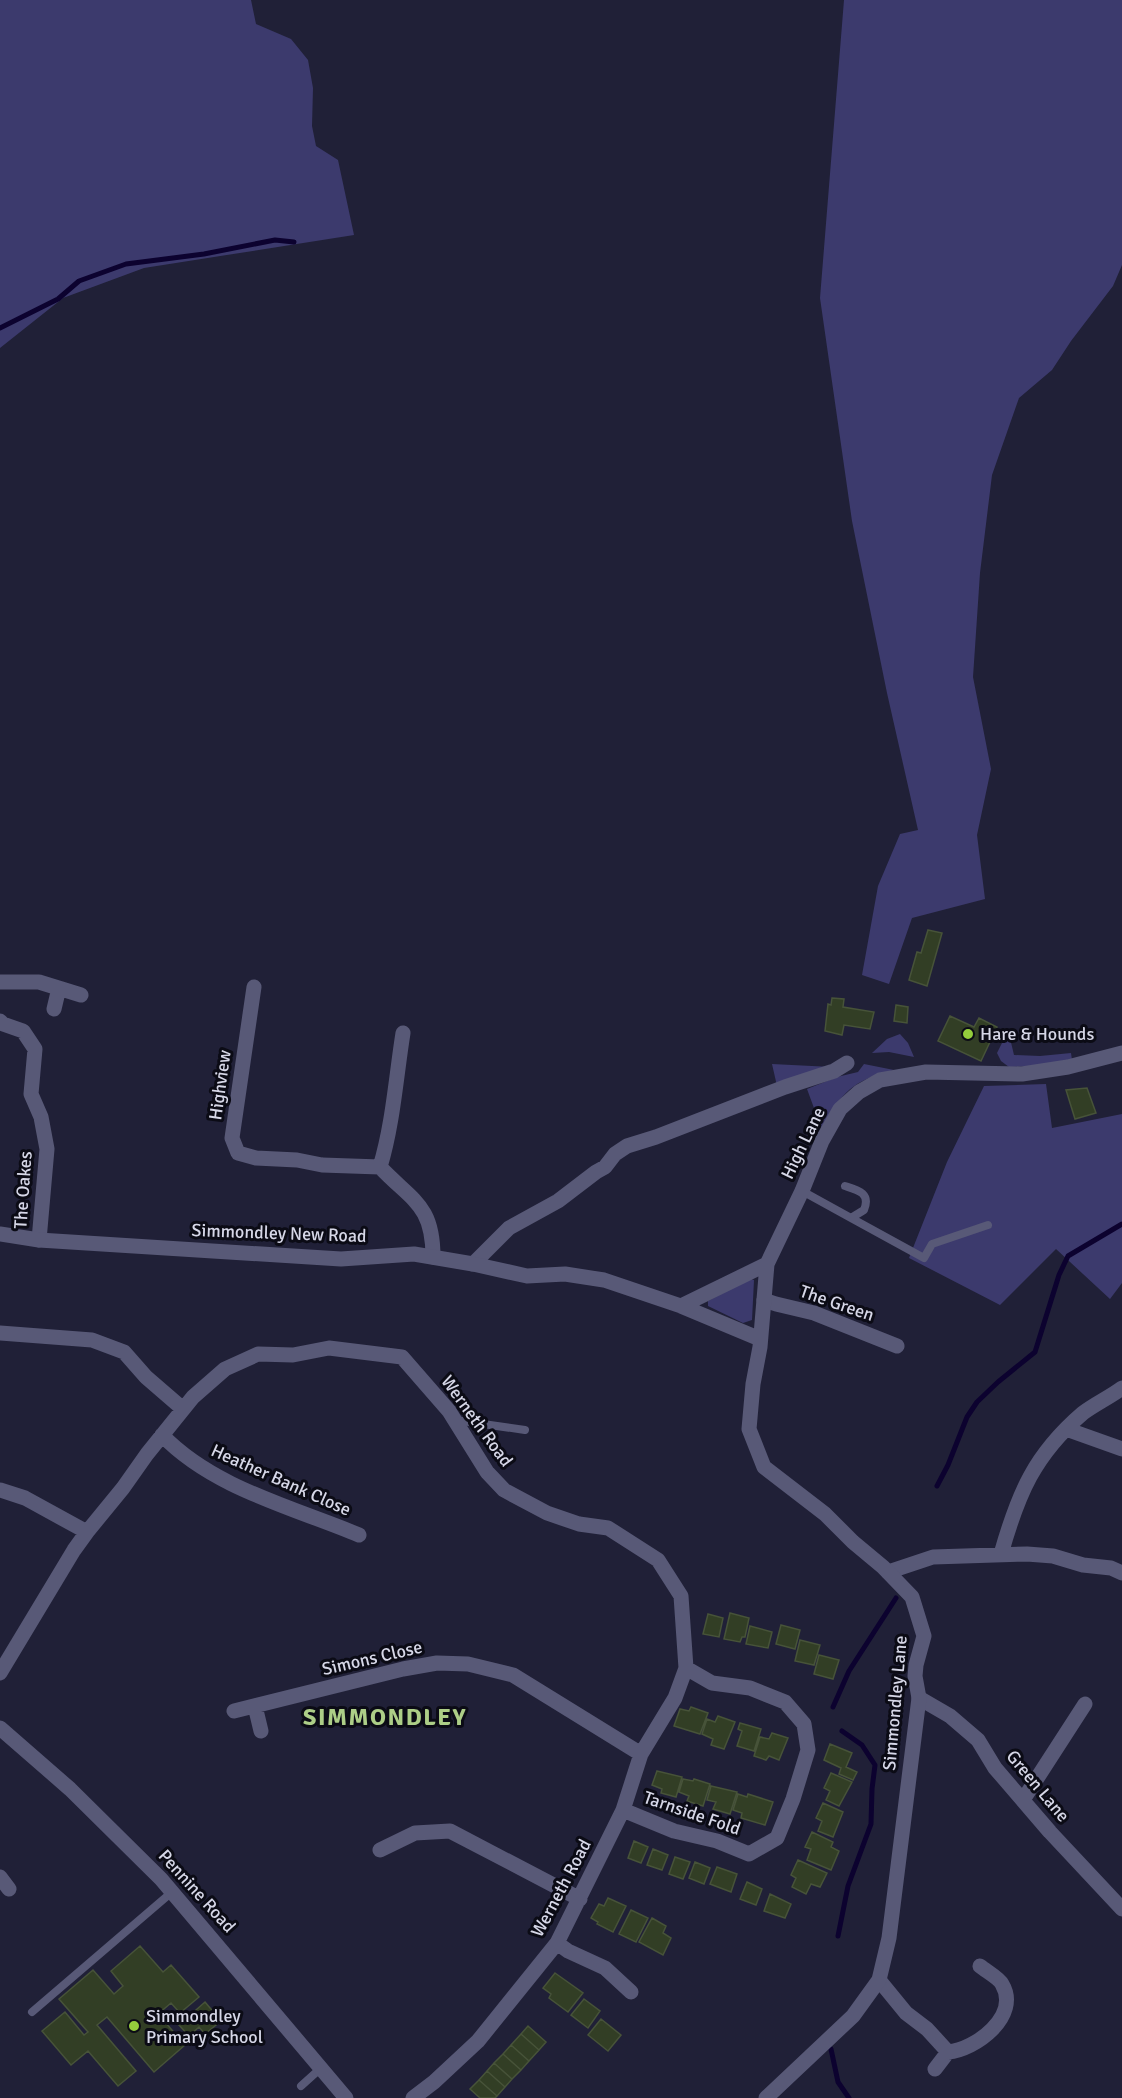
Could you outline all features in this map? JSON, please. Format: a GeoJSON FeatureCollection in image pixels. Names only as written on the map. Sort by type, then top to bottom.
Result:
{"type":"FeatureCollection","features":[{"type":"Feature","properties":{"kind":"street"},"geometry":{"type":"LineString","coordinates":[[0,982],[39,982],[81,995]]}},
{"type":"Feature","properties":{"kind":"street","name":"Highview"},"geometry":{"type":"LineString","coordinates":[[254,987],[232,1138],[238,1153],[256,1158],[297,1160],[330,1166],[380,1167]]}},
{"type":"Feature","properties":{"kind":"street"},"geometry":{"type":"LineString","coordinates":[[54,1009],[59,988]]}},
{"type":"Feature","properties":{"kind":"street","name":"The Oakes"},"geometry":{"type":"LineString","coordinates":[[0,1021],[23,1031],[35,1049],[31,1094],[41,1117],[46,1149],[39,1240]]}},
{"type":"Feature","properties":{"kind":"street"},"geometry":{"type":"LineString","coordinates":[[403,1033],[391,1109],[389,1139],[380,1167],[416,1200],[429,1221],[433,1236],[433,1257]]}},
{"type":"Feature","properties":{"kind":"street","name":"High Lane"},"geometry":{"type":"LineString","coordinates":[[767,1264],[802,1191],[822,1141],[840,1109],[859,1092],[880,1080],[926,1072],[1022,1074],[1068,1067],[1122,1053]]}},
{"type":"Feature","properties":{"kind":"street"},"geometry":{"type":"LineString","coordinates":[[473,1264],[509,1228],[558,1201],[605,1167],[615,1154],[627,1146],[834,1071],[847,1064]]}},
{"type":"Feature","properties":{"kind":"street","name":"Simmondley New Road"},"geometry":{"type":"LineString","coordinates":[[0,1234],[39,1240],[330,1259],[414,1254],[527,1276],[565,1274],[603,1280],[681,1306],[760,1339]]}},
{"type":"Feature","properties":{"kind":"street"},"geometry":{"type":"LineString","coordinates":[[681,1306],[767,1264]]}},
{"type":"Feature","properties":{"kind":"street","name":"Simmondley Lane"},"geometry":{"type":"LineString","coordinates":[[766,2098],[853,2016],[879,1980],[889,1938],[919,1698],[915,1676],[916,1665],[924,1636],[912,1597],[825,1514],[764,1467],[749,1429],[767,1264]]}},
{"type":"Feature","properties":{"kind":"street","name":"The Green"},"geometry":{"type":"LineString","coordinates":[[764,1299],[776,1304],[814,1312],[897,1346]]}},
{"type":"Feature","properties":{"kind":"street"},"geometry":{"type":"LineString","coordinates":[[0,1333],[92,1340],[124,1352],[146,1377],[183,1409]]}},
{"type":"Feature","properties":{"kind":"street","name":"Werneth Road"},"geometry":{"type":"LineString","coordinates":[[0,1673],[74,1550],[162,1434],[193,1396],[225,1369],[258,1354],[292,1355],[328,1348],[402,1357],[454,1420],[487,1472],[504,1490],[547,1513],[579,1524],[608,1528],[658,1560],[681,1596],[686,1668],[675,1698],[641,1754],[623,1810],[557,1943],[478,2041],[434,2082],[413,2098]]}},
{"type":"Feature","properties":{"kind":"street"},"geometry":{"type":"LineString","coordinates":[[1001,1554],[1011,1519],[1030,1474],[1066,1429],[1085,1412],[1122,1388]]}},
{"type":"Feature","properties":{"kind":"street"},"geometry":{"type":"LineString","coordinates":[[1066,1429],[1122,1449]]}},
{"type":"Feature","properties":{"kind":"street","name":"Heather Bank Close"},"geometry":{"type":"LineString","coordinates":[[162,1434],[191,1461],[219,1477],[359,1535]]}},
{"type":"Feature","properties":{"kind":"street"},"geometry":{"type":"LineString","coordinates":[[0,1490],[26,1497],[87,1532]]}},
{"type":"Feature","properties":{"kind":"street"},"geometry":{"type":"LineString","coordinates":[[888,1572],[933,1557],[1027,1554],[1053,1556],[1083,1565],[1111,1568],[1122,1573]]}},
{"type":"Feature","properties":{"kind":"street","name":"Simons Close"},"geometry":{"type":"LineString","coordinates":[[234,1711],[403,1669],[437,1663],[468,1664],[513,1675],[641,1754]]}},
{"type":"Feature","properties":{"kind":"street","name":"Tarnside Fold"},"geometry":{"type":"LineString","coordinates":[[623,1810],[674,1831],[717,1840],[749,1854],[777,1838],[793,1799],[808,1750],[804,1724],[786,1702],[750,1688],[712,1683],[686,1668]]}},
{"type":"Feature","properties":{"kind":"street","name":"Green Lane"},"geometry":{"type":"LineString","coordinates":[[919,1698],[950,1716],[978,1740],[995,1768],[1023,1800],[1116,1892],[1122,1909]]}},
{"type":"Feature","properties":{"kind":"street"},"geometry":{"type":"LineString","coordinates":[[1023,1800],[1085,1704]]}},
{"type":"Feature","properties":{"kind":"street"},"geometry":{"type":"LineString","coordinates":[[255,1706],[261,1731]]}},
{"type":"Feature","properties":{"kind":"street","name":"Pennine Road"},"geometry":{"type":"LineString","coordinates":[[0,1728],[70,1789],[172,1892],[346,2098]]}},
{"type":"Feature","properties":{"kind":"street"},"geometry":{"type":"LineString","coordinates":[[380,1850],[415,1833],[450,1831],[580,1899]]}},
{"type":"Feature","properties":{"kind":"street"},"geometry":{"type":"LineString","coordinates":[[557,1943],[568,1951],[605,1968],[631,1992]]}},
{"type":"Feature","properties":{"kind":"street"},"geometry":{"type":"LineString","coordinates":[[935,2069],[948,2052],[959,2051],[988,2033],[1006,2011],[1006,1995],[1002,1982],[980,1966]]}},
{"type":"Feature","properties":{"kind":"street"},"geometry":{"type":"LineString","coordinates":[[879,1980],[906,2013],[927,2029],[948,2052]]}},
{"type":"Feature","properties":{"kind":"lane"},"geometry":{"type":"LineString","coordinates":[[845,1186],[860,1190],[866,1199],[864,1210],[851,1218]]}},
{"type":"Feature","properties":{"kind":"lane"},"geometry":{"type":"LineString","coordinates":[[802,1191],[924,1258],[932,1244],[987,1225]]}},
{"type":"Feature","properties":{"kind":"lane"},"geometry":{"type":"LineString","coordinates":[[454,1420],[525,1430]]}},
{"type":"Feature","properties":{"kind":"lane"},"geometry":{"type":"LineString","coordinates":[[33,2012],[172,1892]]}},
{"type":"Feature","properties":{"kind":"lane"},"geometry":{"type":"LineString","coordinates":[[302,2086],[321,2068]]}},
{"type":"Feature","properties":{"kind":"shaded area"},"geometry":{"type":"Polygon","coordinates":[[[0,0],[251,0],[256,24],[291,39],[308,60],[313,88],[312,126],[316,146],[338,160],[354,235],[144,268],[63,298],[0,348],[0,0]]]}},
{"type":"Feature","properties":{"kind":"shaded area"},"geometry":{"type":"Polygon","coordinates":[[[844,0],[1122,0],[1122,265],[1113,286],[1052,370],[1019,398],[992,475],[980,573],[973,677],[991,769],[977,835],[985,899],[912,918],[889,984],[862,975],[878,886],[900,834],[918,830],[852,521],[820,298],[844,0]]]}},
{"type":"Feature","properties":{"kind":"shaded area"},"geometry":{"type":"Polygon","coordinates":[[[900,1034],[908,1043],[914,1057],[889,1052],[872,1053],[887,1039],[900,1034]]]}},
{"type":"Feature","properties":{"kind":"shaded area"},"geometry":{"type":"Polygon","coordinates":[[[1009,1034],[1014,1055],[1040,1056],[1071,1053],[1072,1060],[1036,1066],[1009,1067],[1001,1061],[997,1053],[1006,1035],[1009,1034]]]}},
{"type":"Feature","properties":{"kind":"shaded area"},"geometry":{"type":"Polygon","coordinates":[[[772,1064],[832,1067],[777,1086],[772,1064]]]}},
{"type":"Feature","properties":{"kind":"shaded area"},"geometry":{"type":"Polygon","coordinates":[[[864,1064],[894,1070],[868,1079],[850,1090],[842,1097],[822,1130],[807,1089],[837,1077],[858,1072],[864,1064]]]}},
{"type":"Feature","properties":{"kind":"shaded area"},"geometry":{"type":"Polygon","coordinates":[[[1046,1084],[1052,1128],[1122,1114],[1122,1283],[1110,1299],[1056,1249],[1000,1305],[909,1258],[947,1162],[984,1086],[1046,1084]]]}},
{"type":"Feature","properties":{"kind":"shaded area"},"geometry":{"type":"Polygon","coordinates":[[[750,1279],[754,1280],[752,1320],[743,1323],[708,1306],[708,1301],[750,1279]]]}},
{"type":"Feature","properties":{"kind":"building"},"geometry":{"type":"Polygon","coordinates":[[[928,930],[942,933],[927,986],[909,980],[917,952],[921,953],[928,930]]]}},
{"type":"Feature","properties":{"kind":"building"},"geometry":{"type":"Polygon","coordinates":[[[832,998],[844,999],[843,1007],[874,1012],[870,1029],[844,1025],[842,1035],[825,1031],[828,1004],[831,1005],[832,998]]]}},
{"type":"Feature","properties":{"kind":"building"},"geometry":{"type":"Polygon","coordinates":[[[896,1005],[908,1007],[907,1023],[894,1021],[896,1005]]]}},
{"type":"Feature","properties":{"kind":"building","name":"Hare & Hounds"},"geometry":{"type":"Polygon","coordinates":[[[950,1016],[974,1027],[979,1018],[997,1027],[981,1061],[938,1041],[950,1016]]]}},
{"type":"Feature","properties":{"kind":"building"},"geometry":{"type":"Polygon","coordinates":[[[1087,1088],[1096,1113],[1075,1119],[1066,1090],[1087,1088]]]}},
{"type":"Feature","properties":{"kind":"building"},"geometry":{"type":"Polygon","coordinates":[[[730,1613],[749,1618],[745,1637],[742,1637],[740,1642],[724,1639],[730,1613]]]}},
{"type":"Feature","properties":{"kind":"building"},"geometry":{"type":"Polygon","coordinates":[[[708,1614],[723,1618],[719,1637],[703,1634],[708,1614]]]}},
{"type":"Feature","properties":{"kind":"building"},"geometry":{"type":"Polygon","coordinates":[[[781,1625],[800,1630],[795,1649],[776,1644],[781,1625]]]}},
{"type":"Feature","properties":{"kind":"building"},"geometry":{"type":"Polygon","coordinates":[[[750,1626],[772,1632],[768,1648],[746,1644],[750,1626]]]}},
{"type":"Feature","properties":{"kind":"building"},"geometry":{"type":"Polygon","coordinates":[[[800,1640],[820,1645],[814,1665],[795,1661],[800,1640]]]}},
{"type":"Feature","properties":{"kind":"building"},"geometry":{"type":"Polygon","coordinates":[[[819,1655],[839,1660],[833,1679],[814,1674],[819,1655]]]}},
{"type":"Feature","properties":{"kind":"building"},"geometry":{"type":"Polygon","coordinates":[[[691,1707],[708,1713],[700,1734],[674,1726],[680,1709],[689,1711],[691,1707]]]}},
{"type":"Feature","properties":{"kind":"building"},"geometry":{"type":"Polygon","coordinates":[[[718,1716],[735,1722],[724,1749],[711,1745],[713,1739],[702,1734],[707,1719],[715,1722],[718,1716]]]}},
{"type":"Feature","properties":{"kind":"building"},"geometry":{"type":"Polygon","coordinates":[[[740,1723],[761,1729],[754,1751],[737,1746],[742,1731],[738,1729],[740,1723]]]}},
{"type":"Feature","properties":{"kind":"building"},"geometry":{"type":"Polygon","coordinates":[[[772,1733],[788,1738],[779,1760],[769,1756],[766,1760],[754,1756],[760,1737],[769,1739],[772,1733]]]}},
{"type":"Feature","properties":{"kind":"building"},"geometry":{"type":"Polygon","coordinates":[[[830,1744],[852,1753],[846,1767],[857,1772],[853,1780],[839,1774],[841,1768],[824,1760],[830,1744]]]}},
{"type":"Feature","properties":{"kind":"building"},"geometry":{"type":"Polygon","coordinates":[[[657,1771],[682,1777],[676,1797],[661,1793],[662,1789],[652,1785],[657,1771]]]}},
{"type":"Feature","properties":{"kind":"building"},"geometry":{"type":"Polygon","coordinates":[[[831,1773],[852,1782],[839,1806],[826,1800],[830,1791],[824,1788],[831,1773]]]}},
{"type":"Feature","properties":{"kind":"building"},"geometry":{"type":"Polygon","coordinates":[[[683,1779],[693,1781],[694,1779],[710,1784],[703,1806],[687,1801],[689,1796],[679,1792],[683,1779]]]}},
{"type":"Feature","properties":{"kind":"building"},"geometry":{"type":"Polygon","coordinates":[[[711,1786],[737,1792],[730,1814],[713,1809],[716,1802],[707,1800],[711,1786]]]}},
{"type":"Feature","properties":{"kind":"building"},"geometry":{"type":"Polygon","coordinates":[[[738,1794],[747,1797],[748,1794],[773,1802],[765,1825],[741,1818],[742,1813],[733,1810],[738,1794]]]}},
{"type":"Feature","properties":{"kind":"building"},"geometry":{"type":"Polygon","coordinates":[[[823,1803],[843,1812],[833,1837],[818,1831],[822,1821],[816,1818],[823,1803]]]}},
{"type":"Feature","properties":{"kind":"building"},"geometry":{"type":"Polygon","coordinates":[[[812,1832],[833,1842],[831,1847],[839,1851],[831,1870],[807,1860],[811,1849],[805,1847],[812,1832]]]}},
{"type":"Feature","properties":{"kind":"building"},"geometry":{"type":"Polygon","coordinates":[[[634,1841],[648,1847],[641,1863],[628,1858],[634,1841]]]}},
{"type":"Feature","properties":{"kind":"building"},"geometry":{"type":"Polygon","coordinates":[[[653,1849],[668,1855],[662,1870],[647,1865],[653,1849]]]}},
{"type":"Feature","properties":{"kind":"building"},"geometry":{"type":"Polygon","coordinates":[[[675,1857],[690,1862],[683,1879],[669,1874],[675,1857]]]}},
{"type":"Feature","properties":{"kind":"building"},"geometry":{"type":"Polygon","coordinates":[[[798,1860],[827,1873],[820,1887],[811,1884],[806,1894],[792,1887],[796,1878],[791,1875],[798,1860]]]}},
{"type":"Feature","properties":{"kind":"building"},"geometry":{"type":"Polygon","coordinates":[[[695,1862],[710,1868],[704,1884],[689,1878],[695,1862]]]}},
{"type":"Feature","properties":{"kind":"building"},"geometry":{"type":"Polygon","coordinates":[[[717,1867],[737,1874],[731,1892],[710,1884],[717,1867]]]}},
{"type":"Feature","properties":{"kind":"building"},"geometry":{"type":"Polygon","coordinates":[[[747,1882],[762,1889],[756,1905],[740,1899],[747,1882]]]}},
{"type":"Feature","properties":{"kind":"building"},"geometry":{"type":"Polygon","coordinates":[[[770,1894],[791,1904],[785,1918],[764,1911],[770,1894]]]}},
{"type":"Feature","properties":{"kind":"building"},"geometry":{"type":"Polygon","coordinates":[[[608,1898],[626,1906],[613,1932],[597,1924],[598,1922],[591,1918],[599,1904],[604,1906],[608,1898]]]}},
{"type":"Feature","properties":{"kind":"building"},"geometry":{"type":"Polygon","coordinates":[[[631,1910],[648,1918],[636,1942],[619,1934],[631,1910]]]}},
{"type":"Feature","properties":{"kind":"building"},"geometry":{"type":"Polygon","coordinates":[[[652,1918],[666,1926],[663,1933],[671,1938],[663,1955],[639,1942],[652,1918]]]}},
{"type":"Feature","properties":{"kind":"building"},"geometry":{"type":"Polygon","coordinates":[[[140,1946],[163,1972],[171,1965],[199,1997],[180,2013],[171,2003],[158,2014],[185,2045],[154,2072],[107,2017],[97,2025],[136,2071],[118,2086],[88,2051],[71,2065],[42,2031],[65,2012],[84,2035],[88,2032],[59,1999],[93,1970],[114,1994],[123,1986],[111,1971],[140,1946]]]}},
{"type":"Feature","properties":{"kind":"building"},"geometry":{"type":"Polygon","coordinates":[[[555,1973],[583,1993],[568,2012],[549,1998],[551,1994],[543,1988],[555,1973]]]}},
{"type":"Feature","properties":{"kind":"building"},"geometry":{"type":"Polygon","coordinates":[[[584,1999],[600,2011],[588,2028],[571,2015],[584,1999]]]}},
{"type":"Feature","properties":{"kind":"building"},"geometry":{"type":"Polygon","coordinates":[[[205,2002],[221,2021],[205,2034],[199,2027],[189,2036],[179,2025],[205,2002]]]}},
{"type":"Feature","properties":{"kind":"building"},"geometry":{"type":"Polygon","coordinates":[[[601,2019],[621,2035],[608,2051],[588,2035],[601,2019]]]}},
{"type":"Feature","properties":{"kind":"building"},"geometry":{"type":"Polygon","coordinates":[[[528,2026],[546,2042],[539,2050],[521,2034],[528,2026]]]}},
{"type":"Feature","properties":{"kind":"building"},"geometry":{"type":"Polygon","coordinates":[[[521,2034],[539,2050],[529,2061],[511,2045],[521,2034]]]}},
{"type":"Feature","properties":{"kind":"building"},"geometry":{"type":"Polygon","coordinates":[[[511,2045],[529,2061],[521,2070],[503,2054],[511,2045]]]}},
{"type":"Feature","properties":{"kind":"building"},"geometry":{"type":"Polygon","coordinates":[[[503,2054],[521,2070],[512,2079],[494,2063],[503,2054]]]}},
{"type":"Feature","properties":{"kind":"building"},"geometry":{"type":"Polygon","coordinates":[[[494,2063],[512,2079],[505,2087],[487,2071],[494,2063]]]}},
{"type":"Feature","properties":{"kind":"building"},"geometry":{"type":"Polygon","coordinates":[[[487,2071],[505,2087],[497,2096],[479,2080],[487,2071]]]}},
{"type":"Feature","properties":{"kind":"building"},"geometry":{"type":"Polygon","coordinates":[[[479,2080],[497,2096],[495,2098],[480,2098],[470,2089],[479,2080]]]}},
{"type":"Feature","properties":{"kind":"waterway"},"geometry":{"type":"LineString","coordinates":[[0,328],[58,299],[79,281],[126,264],[204,254],[275,240],[294,242]]}},
{"type":"Feature","properties":{"kind":"waterway"},"geometry":{"type":"LineString","coordinates":[[937,1486],[967,1417],[977,1402],[1035,1352],[1059,1275],[1068,1256],[1122,1224]]}},
{"type":"Feature","properties":{"kind":"waterway"},"geometry":{"type":"LineString","coordinates":[[833,1707],[849,1671],[896,1598]]}},
{"type":"Feature","properties":{"kind":"waterway"},"geometry":{"type":"LineString","coordinates":[[838,1936],[848,1886],[871,1824],[875,1765],[862,1745],[842,1731]]}},
{"type":"Feature","properties":{"kind":"waterway"},"geometry":{"type":"LineString","coordinates":[[831,2049],[838,2082],[849,2098]]}},
{"type":"Feature","properties":{"kind":"place","name":"Hare & Hounds"},"geometry":{"type":"Point","coordinates":[968,1034]}},
{"type":"Feature","properties":{"kind":"place","name":"Simmondley Primary School"},"geometry":{"type":"Point","coordinates":[134,2026]}},
{"type":"Feature","properties":{"kind":"district","name":"SIMMONDLEY"},"geometry":{"type":"Point","coordinates":[385,1717]}}]}
